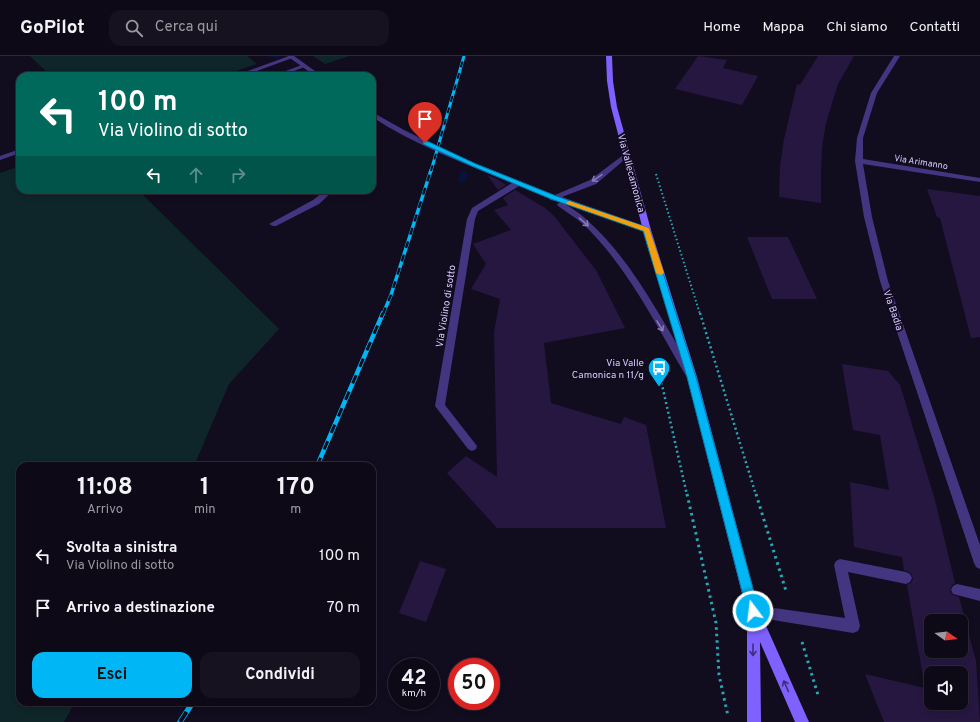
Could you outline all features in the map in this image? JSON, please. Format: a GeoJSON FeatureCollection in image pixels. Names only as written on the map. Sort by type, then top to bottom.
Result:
{"type":"FeatureCollection","features":[{"type":"Feature","properties":{"kind":"main road","name":"Via Vallecamonica"},"geometry":{"type":"LineString","coordinates":[[609,56],[610,81],[614,107],[628,154],[647,230],[692,377],[753,611],[802,722]]}},
{"type":"Feature","properties":{"kind":"main road","name":"Via Vallecamonica"},"geometry":{"type":"LineString","coordinates":[[753,611],[754,722]]}},
{"type":"Feature","properties":{"kind":"street"},"geometry":{"type":"LineString","coordinates":[[248,72],[291,56],[312,72]]}},
{"type":"Feature","properties":{"kind":"street","name":"Via Badia"},"geometry":{"type":"LineString","coordinates":[[897,56],[874,93],[860,138],[859,161],[868,217],[884,280],[980,563]]}},
{"type":"Feature","properties":{"kind":"street"},"geometry":{"type":"LineString","coordinates":[[287,72],[304,66]]}},
{"type":"Feature","properties":{"kind":"street"},"geometry":{"type":"LineString","coordinates":[[376,116],[425,143],[553,198],[647,230]]}},
{"type":"Feature","properties":{"kind":"street"},"geometry":{"type":"LineString","coordinates":[[0,158],[16,152]]}},
{"type":"Feature","properties":{"kind":"street"},"geometry":{"type":"LineString","coordinates":[[553,198],[593,182],[628,154]]}},
{"type":"Feature","properties":{"kind":"street","name":"Via Arimanno"},"geometry":{"type":"LineString","coordinates":[[859,161],[980,180]]}},
{"type":"Feature","properties":{"kind":"street","name":"Via Violino di sotto"},"geometry":{"type":"LineString","coordinates":[[472,446],[440,406],[471,219],[475,210],[518,183]]}},
{"type":"Feature","properties":{"kind":"street"},"geometry":{"type":"LineString","coordinates":[[273,224],[316,202],[325,194]]}},
{"type":"Feature","properties":{"kind":"street"},"geometry":{"type":"LineString","coordinates":[[553,198],[585,222],[606,244],[636,286],[692,377]]}},
{"type":"Feature","properties":{"kind":"street"},"geometry":{"type":"LineString","coordinates":[[753,611],[853,626],[840,565],[906,578]]}},
{"type":"Feature","properties":{"kind":"street"},"geometry":{"type":"LineString","coordinates":[[957,590],[980,595]]}},
{"type":"Feature","properties":{"kind":"path"},"geometry":{"type":"LineString","coordinates":[[655,172],[714,357],[819,699]]}},
{"type":"Feature","properties":{"kind":"path"},"geometry":{"type":"LineString","coordinates":[[655,355],[716,623],[719,675],[729,722]]}},
{"type":"Feature","properties":{"kind":"green space"},"geometry":{"type":"Polygon","coordinates":[[[30,56],[247,56],[257,64],[233,72],[47,72],[30,56]]]}},
{"type":"Feature","properties":{"kind":"green space"},"geometry":{"type":"Polygon","coordinates":[[[313,56],[349,56],[325,64],[313,56]]]}},
{"type":"Feature","properties":{"kind":"green space"},"geometry":{"type":"Polygon","coordinates":[[[16,167],[16,194],[142,194],[279,329],[229,384],[196,462],[16,462],[16,706],[73,706],[64,722],[0,722],[0,173],[16,167]]]}},
{"type":"Feature","properties":{"kind":"building"},"geometry":{"type":"Polygon","coordinates":[[[698,56],[727,60],[723,68],[758,76],[742,105],[675,89],[698,56]]]}},
{"type":"Feature","properties":{"kind":"building"},"geometry":{"type":"Polygon","coordinates":[[[818,56],[854,56],[838,84],[826,123],[822,147],[821,203],[779,197],[780,166],[784,139],[797,84],[800,85],[818,56]]]}},
{"type":"Feature","properties":{"kind":"building"},"geometry":{"type":"Polygon","coordinates":[[[487,175],[495,178],[506,185],[498,190],[487,175]]]}},
{"type":"Feature","properties":{"kind":"building"},"geometry":{"type":"Polygon","coordinates":[[[927,189],[980,196],[980,337],[971,338],[940,218],[937,217],[927,189]]]}},
{"type":"Feature","properties":{"kind":"building"},"geometry":{"type":"Polygon","coordinates":[[[515,190],[545,208],[554,216],[596,270],[625,328],[544,343],[551,403],[621,424],[624,417],[646,425],[666,528],[497,528],[447,473],[466,456],[497,477],[494,332],[500,299],[471,289],[486,264],[473,244],[511,230],[494,210],[508,205],[503,198],[515,190]]]}},
{"type":"Feature","properties":{"kind":"building"},"geometry":{"type":"Polygon","coordinates":[[[747,237],[788,237],[817,299],[772,299],[747,237]]]}},
{"type":"Feature","properties":{"kind":"building"},"geometry":{"type":"Polygon","coordinates":[[[842,364],[888,371],[900,385],[935,500],[955,583],[952,585],[950,591],[953,595],[959,597],[964,614],[924,614],[924,658],[968,658],[968,631],[976,661],[980,722],[884,722],[865,674],[924,688],[924,710],[968,710],[968,666],[924,666],[924,682],[907,585],[911,583],[913,579],[911,573],[904,570],[902,557],[854,547],[850,482],[889,490],[880,435],[853,430],[842,364]]]}},
{"type":"Feature","properties":{"kind":"building"},"geometry":{"type":"Polygon","coordinates":[[[420,561],[446,569],[426,622],[399,613],[420,561]]]}},
{"type":"Feature","properties":{"kind":"waterway"},"geometry":{"type":"LineString","coordinates":[[268,56],[278,57]]}},
{"type":"Feature","properties":{"kind":"waterway"},"geometry":{"type":"LineString","coordinates":[[462,181],[464,173]]}},
{"type":"Feature","properties":{"kind":"railway"},"geometry":{"type":"LineString","coordinates":[[431,171],[464,56]]}},
{"type":"Feature","properties":{"kind":"railway"},"geometry":{"type":"LineString","coordinates":[[383,314],[391,295],[431,170]]}},
{"type":"Feature","properties":{"kind":"railway"},"geometry":{"type":"LineString","coordinates":[[319,462],[383,313]]}},
{"type":"Feature","properties":{"kind":"railway"},"geometry":{"type":"LineString","coordinates":[[180,722],[190,706]]}},
{"type":"Feature","properties":{"kind":"slow traffic"},"geometry":{"type":"LineString","coordinates":[[569,203],[647,230],[660,273]]}},
{"type":"Feature","properties":{"kind":"place","name":"Via Valle Camonica n 11/g"},"geometry":{"type":"Point","coordinates":[659,388]}},
{"type":"Feature","properties":{"kind":"route"},"geometry":{"type":"LineString","coordinates":[[425,143],[553,198],[647,230],[692,377],[753,611]]}}]}
